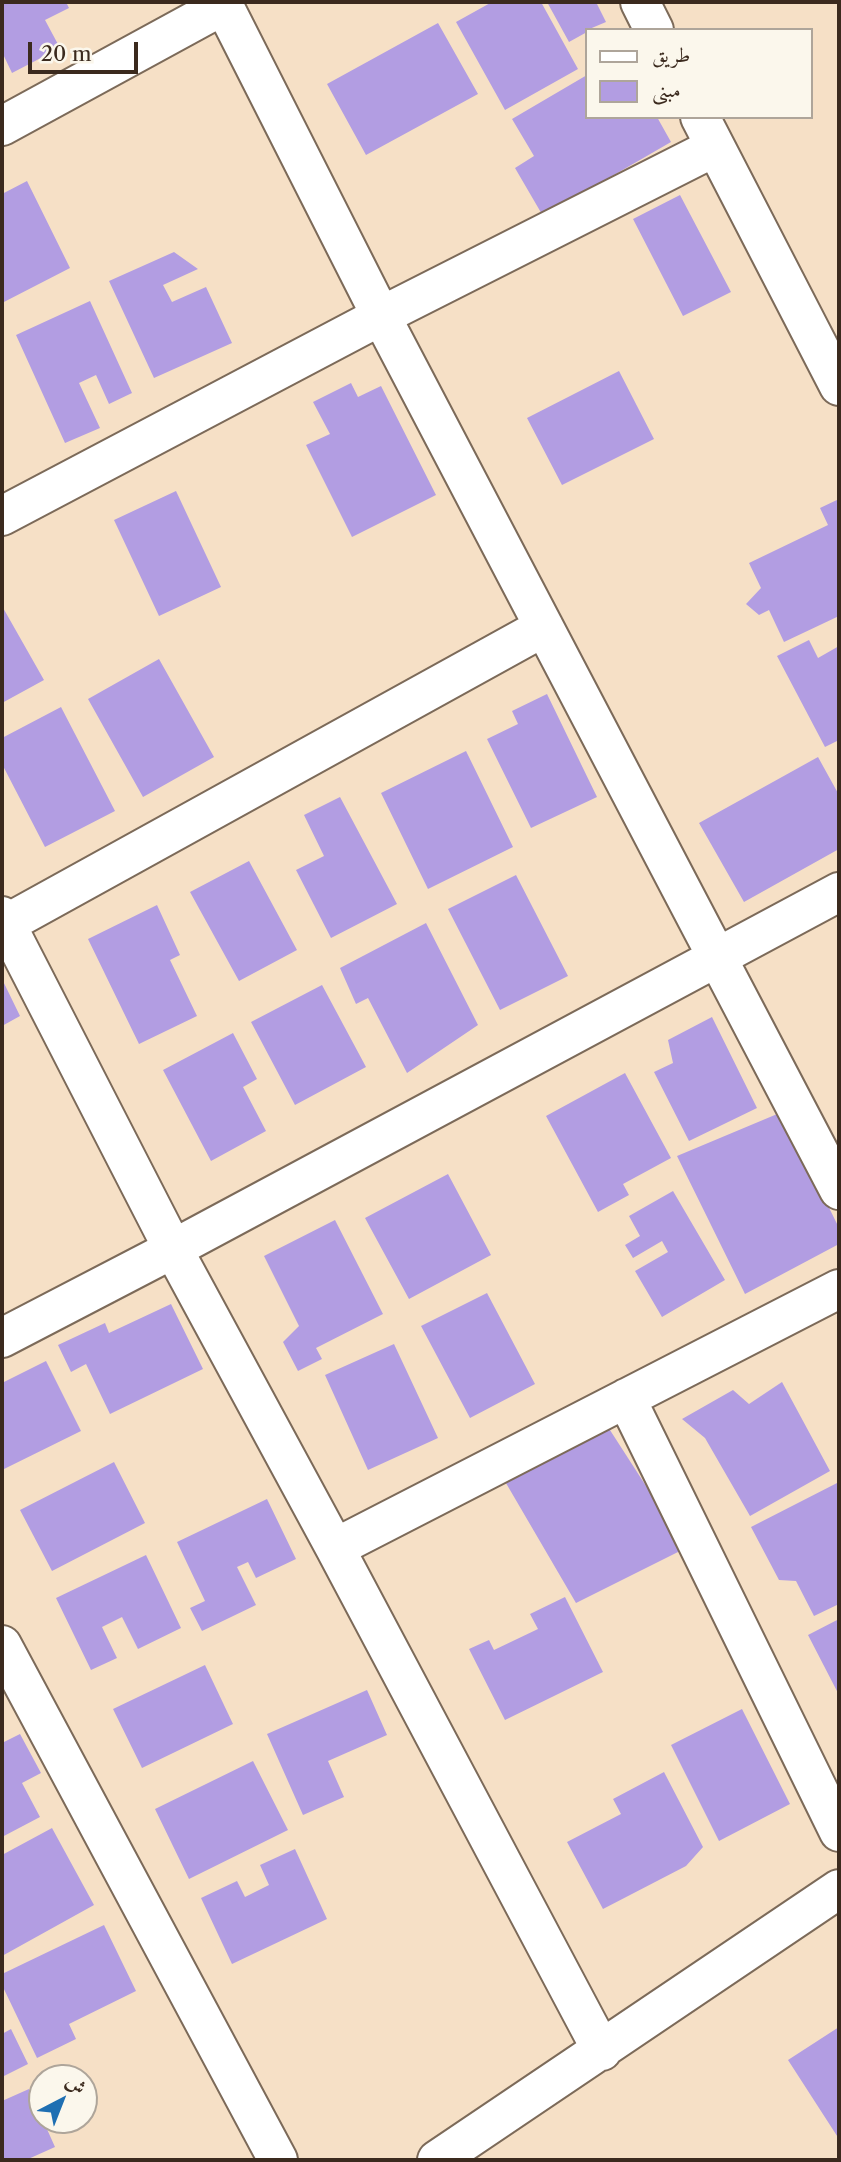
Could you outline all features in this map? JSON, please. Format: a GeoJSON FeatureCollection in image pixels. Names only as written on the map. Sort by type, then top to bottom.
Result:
{"type":"FeatureCollection","features":[{"type":"Feature","properties":{"kind":"street"},"geometry":{"type":"LineString","coordinates":[[640,2],[653,28]]}},
{"type":"Feature","properties":{"kind":"street"},"geometry":{"type":"LineString","coordinates":[[2,126],[223,3],[381,316],[839,1190]]}},
{"type":"Feature","properties":{"kind":"street"},"geometry":{"type":"LineString","coordinates":[[2,516],[381,316],[708,132],[839,386]]}},
{"type":"Feature","properties":{"kind":"street"},"geometry":{"type":"LineString","coordinates":[[544,627],[4,920],[173,1249],[602,2051]]}},
{"type":"Feature","properties":{"kind":"street"},"geometry":{"type":"LineString","coordinates":[[2,1338],[839,892]]}},
{"type":"Feature","properties":{"kind":"street"},"geometry":{"type":"LineString","coordinates":[[335,1548],[839,1289]]}},
{"type":"Feature","properties":{"kind":"street"},"geometry":{"type":"LineString","coordinates":[[626,1398],[839,1832]]}},
{"type":"Feature","properties":{"kind":"street"},"geometry":{"type":"LineString","coordinates":[[2,1645],[278,2160]]}},
{"type":"Feature","properties":{"kind":"street"},"geometry":{"type":"LineString","coordinates":[[438,2160],[839,1889]]}},
{"type":"Feature","properties":{"kind":"building"},"geometry":{"type":"Polygon","coordinates":[[[2,2],[66,2],[69,8],[45,20],[60,48],[12,73],[2,52],[2,2]]]}},
{"type":"Feature","properties":{"kind":"building"},"geometry":{"type":"Polygon","coordinates":[[[492,2],[541,2],[578,69],[505,110],[456,22],[492,2]]]}},
{"type":"Feature","properties":{"kind":"building"},"geometry":{"type":"Polygon","coordinates":[[[547,2],[596,2],[606,22],[586,28],[586,33],[569,42],[547,2]]]}},
{"type":"Feature","properties":{"kind":"building"},"geometry":{"type":"Polygon","coordinates":[[[438,23],[478,94],[366,155],[327,84],[438,23]]]}},
{"type":"Feature","properties":{"kind":"building"},"geometry":{"type":"Polygon","coordinates":[[[586,76],[586,119],[658,119],[671,142],[543,216],[515,168],[534,156],[512,119],[586,76]]]}},
{"type":"Feature","properties":{"kind":"building"},"geometry":{"type":"Polygon","coordinates":[[[27,181],[70,268],[2,303],[2,194],[27,181]]]}},
{"type":"Feature","properties":{"kind":"building"},"geometry":{"type":"Polygon","coordinates":[[[680,195],[731,292],[683,316],[633,219],[680,195]]]}},
{"type":"Feature","properties":{"kind":"building"},"geometry":{"type":"Polygon","coordinates":[[[174,252],[198,269],[163,285],[172,302],[206,287],[232,343],[154,378],[109,281],[174,252]]]}},
{"type":"Feature","properties":{"kind":"building"},"geometry":{"type":"Polygon","coordinates":[[[90,301],[132,393],[109,404],[96,375],[79,383],[100,428],[65,443],[16,335],[90,301]]]}},
{"type":"Feature","properties":{"kind":"building"},"geometry":{"type":"Polygon","coordinates":[[[619,371],[654,439],[562,485],[527,418],[619,371]]]}},
{"type":"Feature","properties":{"kind":"building"},"geometry":{"type":"Polygon","coordinates":[[[351,383],[358,397],[381,386],[436,495],[352,537],[306,445],[330,434],[313,402],[351,383]]]}},
{"type":"Feature","properties":{"kind":"building"},"geometry":{"type":"Polygon","coordinates":[[[176,491],[221,587],[159,616],[114,520],[176,491]]]}},
{"type":"Feature","properties":{"kind":"building"},"geometry":{"type":"Polygon","coordinates":[[[839,499],[839,616],[784,642],[769,610],[759,615],[746,604],[761,588],[749,563],[828,525],[820,508],[839,499]]]}},
{"type":"Feature","properties":{"kind":"building"},"geometry":{"type":"Polygon","coordinates":[[[2,606],[44,680],[2,703],[2,606]]]}},
{"type":"Feature","properties":{"kind":"building"},"geometry":{"type":"Polygon","coordinates":[[[809,640],[818,658],[839,646],[839,740],[825,747],[777,656],[809,640]]]}},
{"type":"Feature","properties":{"kind":"building"},"geometry":{"type":"Polygon","coordinates":[[[159,659],[214,757],[143,797],[88,699],[159,659]]]}},
{"type":"Feature","properties":{"kind":"building"},"geometry":{"type":"Polygon","coordinates":[[[547,694],[597,797],[531,828],[487,739],[518,724],[512,711],[547,694]]]}},
{"type":"Feature","properties":{"kind":"building"},"geometry":{"type":"Polygon","coordinates":[[[61,707],[115,811],[45,847],[2,764],[2,738],[61,707]]]}},
{"type":"Feature","properties":{"kind":"building"},"geometry":{"type":"Polygon","coordinates":[[[466,751],[513,847],[428,889],[381,793],[466,751]]]}},
{"type":"Feature","properties":{"kind":"building"},"geometry":{"type":"Polygon","coordinates":[[[818,757],[839,795],[839,849],[744,902],[699,823],[818,757]]]}},
{"type":"Feature","properties":{"kind":"building"},"geometry":{"type":"Polygon","coordinates":[[[340,797],[397,904],[331,938],[296,870],[324,856],[304,815],[340,797]]]}},
{"type":"Feature","properties":{"kind":"building"},"geometry":{"type":"Polygon","coordinates":[[[249,861],[297,950],[239,981],[190,892],[249,861]]]}},
{"type":"Feature","properties":{"kind":"building"},"geometry":{"type":"Polygon","coordinates":[[[516,875],[568,976],[500,1010],[448,909],[516,875]]]}},
{"type":"Feature","properties":{"kind":"building"},"geometry":{"type":"Polygon","coordinates":[[[157,905],[180,955],[170,960],[197,1016],[139,1044],[88,939],[157,905]]]}},
{"type":"Feature","properties":{"kind":"building"},"geometry":{"type":"Polygon","coordinates":[[[426,923],[478,1025],[407,1073],[368,998],[356,1004],[340,968],[426,923]]]}},
{"type":"Feature","properties":{"kind":"building"},"geometry":{"type":"Polygon","coordinates":[[[2,979],[20,1016],[2,1026],[2,979]]]}},
{"type":"Feature","properties":{"kind":"building"},"geometry":{"type":"Polygon","coordinates":[[[322,985],[366,1067],[295,1105],[251,1022],[322,985]]]}},
{"type":"Feature","properties":{"kind":"building"},"geometry":{"type":"Polygon","coordinates":[[[712,1017],[757,1108],[689,1141],[654,1072],[673,1063],[668,1040],[712,1017]]]}},
{"type":"Feature","properties":{"kind":"building"},"geometry":{"type":"Polygon","coordinates":[[[233,1033],[257,1079],[243,1087],[266,1131],[211,1161],[163,1070],[233,1033]]]}},
{"type":"Feature","properties":{"kind":"building"},"geometry":{"type":"Polygon","coordinates":[[[625,1073],[671,1158],[623,1184],[629,1195],[598,1212],[546,1116],[625,1073]]]}},
{"type":"Feature","properties":{"kind":"building"},"geometry":{"type":"Polygon","coordinates":[[[782,1112],[839,1228],[839,1244],[745,1294],[677,1156],[782,1112]]]}},
{"type":"Feature","properties":{"kind":"building"},"geometry":{"type":"Polygon","coordinates":[[[448,1174],[491,1255],[409,1299],[365,1218],[448,1174]]]}},
{"type":"Feature","properties":{"kind":"building"},"geometry":{"type":"Polygon","coordinates":[[[673,1191],[725,1280],[662,1317],[635,1271],[668,1252],[662,1241],[633,1258],[625,1245],[640,1236],[629,1216],[673,1191]]]}},
{"type":"Feature","properties":{"kind":"building"},"geometry":{"type":"Polygon","coordinates":[[[335,1220],[383,1314],[316,1348],[322,1359],[298,1371],[283,1342],[299,1326],[264,1256],[335,1220]]]}},
{"type":"Feature","properties":{"kind":"building"},"geometry":{"type":"Polygon","coordinates":[[[487,1293],[535,1384],[470,1418],[421,1326],[487,1293]]]}},
{"type":"Feature","properties":{"kind":"building"},"geometry":{"type":"Polygon","coordinates":[[[171,1304],[203,1369],[110,1414],[86,1364],[71,1372],[58,1345],[105,1323],[109,1333],[171,1304]]]}},
{"type":"Feature","properties":{"kind":"building"},"geometry":{"type":"Polygon","coordinates":[[[394,1344],[438,1438],[368,1470],[325,1375],[394,1344]]]}},
{"type":"Feature","properties":{"kind":"building"},"geometry":{"type":"Polygon","coordinates":[[[46,1361],[81,1431],[2,1470],[2,1383],[46,1361]]]}},
{"type":"Feature","properties":{"kind":"building"},"geometry":{"type":"Polygon","coordinates":[[[782,1382],[830,1471],[750,1516],[705,1438],[682,1419],[733,1390],[749,1404],[782,1382]]]}},
{"type":"Feature","properties":{"kind":"building"},"geometry":{"type":"Polygon","coordinates":[[[608,1427],[686,1548],[576,1603],[503,1478],[608,1427]]]}},
{"type":"Feature","properties":{"kind":"building"},"geometry":{"type":"Polygon","coordinates":[[[114,1462],[145,1523],[52,1571],[20,1510],[114,1462]]]}},
{"type":"Feature","properties":{"kind":"building"},"geometry":{"type":"Polygon","coordinates":[[[839,1482],[839,1604],[814,1616],[796,1581],[779,1580],[751,1527],[839,1482]]]}},
{"type":"Feature","properties":{"kind":"building"},"geometry":{"type":"Polygon","coordinates":[[[267,1499],[296,1559],[256,1578],[248,1562],[237,1567],[256,1605],[202,1631],[190,1608],[205,1601],[177,1542],[267,1499]]]}},
{"type":"Feature","properties":{"kind":"building"},"geometry":{"type":"Polygon","coordinates":[[[146,1555],[181,1628],[138,1649],[122,1617],[102,1627],[117,1658],[91,1670],[56,1598],[146,1555]]]}},
{"type":"Feature","properties":{"kind":"building"},"geometry":{"type":"Polygon","coordinates":[[[565,1597],[603,1672],[505,1720],[469,1649],[489,1640],[494,1650],[538,1629],[530,1614],[565,1597]]]}},
{"type":"Feature","properties":{"kind":"building"},"geometry":{"type":"Polygon","coordinates":[[[839,1619],[839,1695],[808,1635],[839,1619]]]}},
{"type":"Feature","properties":{"kind":"building"},"geometry":{"type":"Polygon","coordinates":[[[205,1665],[233,1724],[142,1768],[113,1709],[205,1665]]]}},
{"type":"Feature","properties":{"kind":"building"},"geometry":{"type":"Polygon","coordinates":[[[367,1690],[387,1735],[328,1761],[344,1797],[303,1815],[267,1734],[367,1690]]]}},
{"type":"Feature","properties":{"kind":"building"},"geometry":{"type":"Polygon","coordinates":[[[742,1709],[790,1804],[719,1841],[671,1745],[742,1709]]]}},
{"type":"Feature","properties":{"kind":"building"},"geometry":{"type":"Polygon","coordinates":[[[20,1734],[41,1773],[22,1783],[40,1817],[2,1837],[2,1743],[20,1734]]]}},
{"type":"Feature","properties":{"kind":"building"},"geometry":{"type":"Polygon","coordinates":[[[253,1761],[288,1830],[189,1879],[155,1809],[253,1761]]]}},
{"type":"Feature","properties":{"kind":"building"},"geometry":{"type":"Polygon","coordinates":[[[664,1772],[703,1847],[686,1866],[603,1909],[567,1842],[621,1814],[613,1799],[664,1772]]]}},
{"type":"Feature","properties":{"kind":"building"},"geometry":{"type":"Polygon","coordinates":[[[52,1828],[94,1905],[2,1956],[2,1855],[52,1828]]]}},
{"type":"Feature","properties":{"kind":"building"},"geometry":{"type":"Polygon","coordinates":[[[295,1849],[327,1919],[232,1964],[201,1898],[237,1881],[245,1897],[269,1885],[260,1865],[295,1849]]]}},
{"type":"Feature","properties":{"kind":"building"},"geometry":{"type":"Polygon","coordinates":[[[104,1925],[136,1991],[69,2024],[76,2039],[37,2058],[2,1985],[2,1974],[104,1925]]]}},
{"type":"Feature","properties":{"kind":"building"},"geometry":{"type":"Polygon","coordinates":[[[839,2027],[839,2139],[788,2060],[839,2027]]]}},
{"type":"Feature","properties":{"kind":"building"},"geometry":{"type":"Polygon","coordinates":[[[11,2029],[28,2064],[2,2077],[2,2034],[11,2029]]]}},
{"type":"Feature","properties":{"kind":"building"},"geometry":{"type":"Polygon","coordinates":[[[28,2089],[28,2134],[49,2134],[55,2147],[26,2160],[2,2160],[2,2101],[28,2089]]]}}]}
